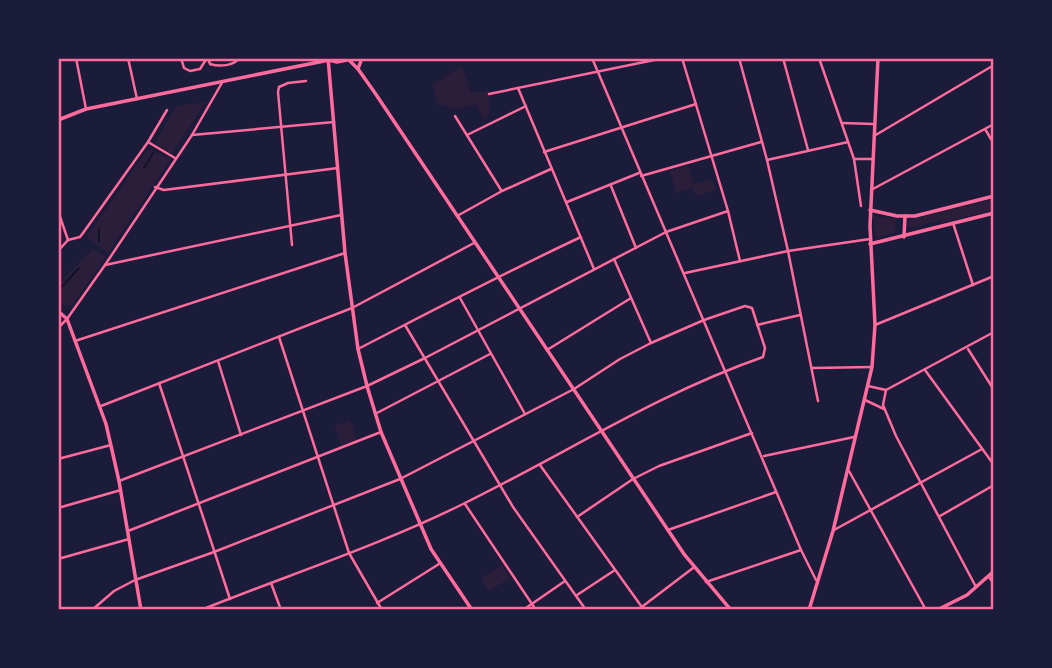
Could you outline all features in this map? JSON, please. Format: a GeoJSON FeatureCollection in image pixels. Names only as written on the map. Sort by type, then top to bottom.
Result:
{"type":"FeatureCollection","features":[{"type":"Feature","properties":{"kind":"main road"},"geometry":{"type":"LineString","coordinates":[[58,120],[86,109],[330,59],[337,62],[357,58]]}},
{"type":"Feature","properties":{"kind":"main road"},"geometry":{"type":"LineString","coordinates":[[358,69],[362,58]]}},
{"type":"Feature","properties":{"kind":"main road"},"geometry":{"type":"LineString","coordinates":[[809,610],[849,471],[872,367],[874,325],[870,210],[878,58]]}},
{"type":"Feature","properties":{"kind":"main road"},"geometry":{"type":"LineString","coordinates":[[330,59],[345,253],[358,349],[367,386],[381,432],[431,549],[472,610]]}},
{"type":"Feature","properties":{"kind":"main road"},"geometry":{"type":"LineString","coordinates":[[349,60],[358,69],[693,568],[731,610]]}},
{"type":"Feature","properties":{"kind":"main road"},"geometry":{"type":"LineString","coordinates":[[870,210],[905,216],[934,212],[994,196]]}},
{"type":"Feature","properties":{"kind":"main road"},"geometry":{"type":"LineString","coordinates":[[870,241],[904,237],[994,213]]}},
{"type":"Feature","properties":{"kind":"main road"},"geometry":{"type":"LineString","coordinates":[[904,237],[905,216]]}},
{"type":"Feature","properties":{"kind":"main road"},"geometry":{"type":"LineString","coordinates":[[58,311],[67,319],[101,406],[121,490],[141,610]]}},
{"type":"Feature","properties":{"kind":"main road"},"geometry":{"type":"LineString","coordinates":[[937,610],[950,608],[994,571]]}},
{"type":"Feature","properties":{"kind":"street"},"geometry":{"type":"LineString","coordinates":[[76,58],[86,109]]}},
{"type":"Feature","properties":{"kind":"street"},"geometry":{"type":"LineString","coordinates":[[128,58],[138,99]]}},
{"type":"Feature","properties":{"kind":"street"},"geometry":{"type":"LineString","coordinates":[[181,58],[184,68],[194,71],[204,65],[208,58]]}},
{"type":"Feature","properties":{"kind":"street"},"geometry":{"type":"LineString","coordinates":[[208,58],[211,64],[218,66],[240,58]]}},
{"type":"Feature","properties":{"kind":"street"},"geometry":{"type":"LineString","coordinates":[[592,58],[776,492],[817,580]]}},
{"type":"Feature","properties":{"kind":"street"},"geometry":{"type":"LineString","coordinates":[[489,94],[664,58]]}},
{"type":"Feature","properties":{"kind":"street"},"geometry":{"type":"LineString","coordinates":[[682,58],[712,155],[740,261]]}},
{"type":"Feature","properties":{"kind":"street"},"geometry":{"type":"LineString","coordinates":[[739,58],[788,251],[818,401]]}},
{"type":"Feature","properties":{"kind":"street"},"geometry":{"type":"LineString","coordinates":[[783,58],[808,150]]}},
{"type":"Feature","properties":{"kind":"street"},"geometry":{"type":"LineString","coordinates":[[819,58],[854,159],[861,206]]}},
{"type":"Feature","properties":{"kind":"street"},"geometry":{"type":"LineString","coordinates":[[874,136],[994,65]]}},
{"type":"Feature","properties":{"kind":"street"},"geometry":{"type":"LineString","coordinates":[[58,328],[105,265],[192,135],[223,81]]}},
{"type":"Feature","properties":{"kind":"street"},"geometry":{"type":"LineString","coordinates":[[292,244],[279,88],[288,83],[306,81]]}},
{"type":"Feature","properties":{"kind":"street"},"geometry":{"type":"LineString","coordinates":[[519,88],[594,269]]}},
{"type":"Feature","properties":{"kind":"street"},"geometry":{"type":"LineString","coordinates":[[544,152],[696,104]]}},
{"type":"Feature","properties":{"kind":"street"},"geometry":{"type":"LineString","coordinates":[[467,135],[526,106]]}},
{"type":"Feature","properties":{"kind":"street"},"geometry":{"type":"LineString","coordinates":[[58,251],[68,240],[80,237],[148,142],[167,110]]}},
{"type":"Feature","properties":{"kind":"street"},"geometry":{"type":"LineString","coordinates":[[455,116],[502,191]]}},
{"type":"Feature","properties":{"kind":"street"},"geometry":{"type":"LineString","coordinates":[[192,135],[334,122]]}},
{"type":"Feature","properties":{"kind":"street"},"geometry":{"type":"LineString","coordinates":[[842,123],[874,124]]}},
{"type":"Feature","properties":{"kind":"street"},"geometry":{"type":"LineString","coordinates":[[871,190],[994,124]]}},
{"type":"Feature","properties":{"kind":"street"},"geometry":{"type":"LineString","coordinates":[[985,129],[994,144]]}},
{"type":"Feature","properties":{"kind":"street"},"geometry":{"type":"LineString","coordinates":[[148,142],[176,158]]}},
{"type":"Feature","properties":{"kind":"street"},"geometry":{"type":"LineString","coordinates":[[567,202],[641,174],[761,142]]}},
{"type":"Feature","properties":{"kind":"street"},"geometry":{"type":"LineString","coordinates":[[767,160],[848,142]]}},
{"type":"Feature","properties":{"kind":"street"},"geometry":{"type":"LineString","coordinates":[[854,159],[873,159]]}},
{"type":"Feature","properties":{"kind":"street"},"geometry":{"type":"LineString","coordinates":[[155,187],[164,190],[338,168]]}},
{"type":"Feature","properties":{"kind":"street"},"geometry":{"type":"LineString","coordinates":[[457,216],[502,191],[551,169]]}},
{"type":"Feature","properties":{"kind":"street"},"geometry":{"type":"LineString","coordinates":[[610,186],[635,248]]}},
{"type":"Feature","properties":{"kind":"street"},"geometry":{"type":"LineString","coordinates":[[58,211],[68,240]]}},
{"type":"Feature","properties":{"kind":"street"},"geometry":{"type":"LineString","coordinates":[[119,481],[367,386],[666,232],[728,211]]}},
{"type":"Feature","properties":{"kind":"street"},"geometry":{"type":"LineString","coordinates":[[105,265],[342,214]]}},
{"type":"Feature","properties":{"kind":"street"},"geometry":{"type":"LineString","coordinates":[[953,223],[973,285]]}},
{"type":"Feature","properties":{"kind":"street"},"geometry":{"type":"LineString","coordinates":[[358,349],[581,237]]}},
{"type":"Feature","properties":{"kind":"street"},"geometry":{"type":"LineString","coordinates":[[685,273],[788,251],[870,241]]}},
{"type":"Feature","properties":{"kind":"street"},"geometry":{"type":"LineString","coordinates":[[101,406],[352,308],[474,243]]}},
{"type":"Feature","properties":{"kind":"street"},"geometry":{"type":"LineString","coordinates":[[75,341],[345,253]]}},
{"type":"Feature","properties":{"kind":"street"},"geometry":{"type":"LineString","coordinates":[[614,259],[651,343]]}},
{"type":"Feature","properties":{"kind":"street"},"geometry":{"type":"LineString","coordinates":[[874,325],[994,276]]}},
{"type":"Feature","properties":{"kind":"street"},"geometry":{"type":"LineString","coordinates":[[460,298],[526,415]]}},
{"type":"Feature","properties":{"kind":"street"},"geometry":{"type":"LineString","coordinates":[[547,350],[631,298]]}},
{"type":"Feature","properties":{"kind":"street"},"geometry":{"type":"LineString","coordinates":[[92,610],[114,591],[135,580],[400,479],[574,389],[620,359],[651,343],[704,320],[744,307],[752,308],[766,351],[764,358],[725,371],[666,397],[465,504],[349,553],[201,610]]}},
{"type":"Feature","properties":{"kind":"street"},"geometry":{"type":"LineString","coordinates":[[757,325],[800,315]]}},
{"type":"Feature","properties":{"kind":"street"},"geometry":{"type":"LineString","coordinates":[[405,325],[499,484],[586,610]]}},
{"type":"Feature","properties":{"kind":"street"},"geometry":{"type":"LineString","coordinates":[[868,386],[886,390],[994,332]]}},
{"type":"Feature","properties":{"kind":"street"},"geometry":{"type":"LineString","coordinates":[[279,337],[349,553],[382,610]]}},
{"type":"Feature","properties":{"kind":"street"},"geometry":{"type":"LineString","coordinates":[[968,347],[994,390]]}},
{"type":"Feature","properties":{"kind":"street"},"geometry":{"type":"LineString","coordinates":[[375,414],[491,353]]}},
{"type":"Feature","properties":{"kind":"street"},"geometry":{"type":"LineString","coordinates":[[218,360],[242,435]]}},
{"type":"Feature","properties":{"kind":"street"},"geometry":{"type":"LineString","coordinates":[[812,368],[872,367]]}},
{"type":"Feature","properties":{"kind":"street"},"geometry":{"type":"LineString","coordinates":[[925,370],[994,466]]}},
{"type":"Feature","properties":{"kind":"street"},"geometry":{"type":"LineString","coordinates":[[159,383],[230,599]]}},
{"type":"Feature","properties":{"kind":"street"},"geometry":{"type":"LineString","coordinates":[[886,390],[882,402],[896,436],[976,587]]}},
{"type":"Feature","properties":{"kind":"street"},"geometry":{"type":"LineString","coordinates":[[865,400],[884,409]]}},
{"type":"Feature","properties":{"kind":"street"},"geometry":{"type":"LineString","coordinates":[[128,531],[381,432]]}},
{"type":"Feature","properties":{"kind":"street"},"geometry":{"type":"LineString","coordinates":[[577,517],[633,479],[659,466],[752,433]]}},
{"type":"Feature","properties":{"kind":"street"},"geometry":{"type":"LineString","coordinates":[[763,456],[857,437]]}},
{"type":"Feature","properties":{"kind":"street"},"geometry":{"type":"LineString","coordinates":[[58,459],[111,445]]}},
{"type":"Feature","properties":{"kind":"street"},"geometry":{"type":"LineString","coordinates":[[833,531],[982,449]]}},
{"type":"Feature","properties":{"kind":"street"},"geometry":{"type":"LineString","coordinates":[[539,464],[643,609],[693,568]]}},
{"type":"Feature","properties":{"kind":"street"},"geometry":{"type":"LineString","coordinates":[[849,471],[926,610]]}},
{"type":"Feature","properties":{"kind":"street"},"geometry":{"type":"LineString","coordinates":[[940,516],[994,485]]}},
{"type":"Feature","properties":{"kind":"street"},"geometry":{"type":"LineString","coordinates":[[58,508],[121,490]]}},
{"type":"Feature","properties":{"kind":"street"},"geometry":{"type":"LineString","coordinates":[[668,530],[776,492]]}},
{"type":"Feature","properties":{"kind":"street"},"geometry":{"type":"LineString","coordinates":[[465,504],[536,610]]}},
{"type":"Feature","properties":{"kind":"street"},"geometry":{"type":"LineString","coordinates":[[58,559],[129,538]]}},
{"type":"Feature","properties":{"kind":"street"},"geometry":{"type":"LineString","coordinates":[[706,582],[801,550]]}},
{"type":"Feature","properties":{"kind":"street"},"geometry":{"type":"LineString","coordinates":[[377,603],[441,563]]}},
{"type":"Feature","properties":{"kind":"street"},"geometry":{"type":"LineString","coordinates":[[576,596],[615,570]]}},
{"type":"Feature","properties":{"kind":"street"},"geometry":{"type":"LineString","coordinates":[[989,577],[994,584]]}},
{"type":"Feature","properties":{"kind":"street"},"geometry":{"type":"LineString","coordinates":[[523,610],[565,582]]}},
{"type":"Feature","properties":{"kind":"street"},"geometry":{"type":"LineString","coordinates":[[271,583],[281,610]]}},
{"type":"Feature","properties":{"kind":"shaded area"},"geometry":{"type":"Polygon","coordinates":[[[462,66],[471,92],[490,91],[489,114],[484,120],[476,104],[456,110],[437,104],[432,85],[462,66]]]}},
{"type":"Feature","properties":{"kind":"shaded area"},"geometry":{"type":"Polygon","coordinates":[[[206,102],[172,154],[155,143],[176,106],[206,102]]]}},
{"type":"Feature","properties":{"kind":"shaded area"},"geometry":{"type":"Polygon","coordinates":[[[148,149],[171,159],[108,253],[88,239],[88,235],[148,149]]]}},
{"type":"Feature","properties":{"kind":"shaded area"},"geometry":{"type":"Polygon","coordinates":[[[688,165],[694,184],[712,179],[716,190],[696,196],[693,188],[676,193],[670,171],[688,165]]]}},
{"type":"Feature","properties":{"kind":"shaded area"},"geometry":{"type":"Polygon","coordinates":[[[994,199],[994,210],[909,228],[908,221],[913,219],[994,199]]]}},
{"type":"Feature","properties":{"kind":"shaded area"},"geometry":{"type":"Polygon","coordinates":[[[873,216],[896,219],[895,233],[876,238],[873,216]]]}},
{"type":"Feature","properties":{"kind":"shaded area"},"geometry":{"type":"Polygon","coordinates":[[[93,249],[106,257],[72,305],[64,306],[58,297],[58,285],[93,249]]]}},
{"type":"Feature","properties":{"kind":"shaded area"},"geometry":{"type":"Polygon","coordinates":[[[350,420],[357,440],[341,445],[334,426],[350,420]]]}},
{"type":"Feature","properties":{"kind":"shaded area"},"geometry":{"type":"Polygon","coordinates":[[[502,565],[510,578],[489,591],[481,578],[502,565]]]}},
{"type":"Feature","properties":{"kind":"waterway"},"geometry":{"type":"LineString","coordinates":[[144,168],[153,153]]}},
{"type":"Feature","properties":{"kind":"waterway"},"geometry":{"type":"LineString","coordinates":[[99,229],[99,241]]}},
{"type":"Feature","properties":{"kind":"waterway"},"geometry":{"type":"LineString","coordinates":[[58,291],[79,268]]}}]}
